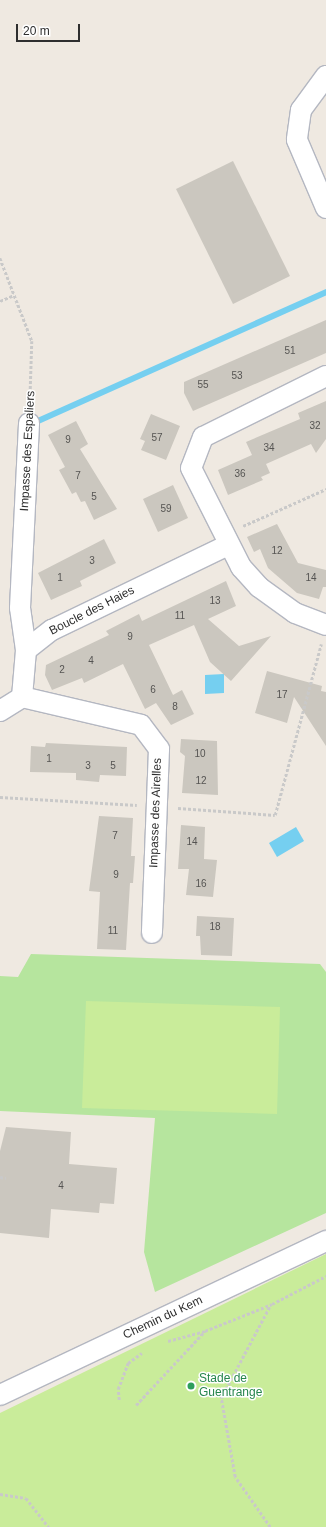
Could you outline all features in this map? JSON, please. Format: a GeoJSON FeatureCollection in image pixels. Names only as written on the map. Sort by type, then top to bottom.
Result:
{"type":"FeatureCollection","features":[{"type":"Feature","properties":{"kind":"street"},"geometry":{"type":"LineString","coordinates":[[326,76],[301,110],[297,140],[326,208]]}},
{"type":"Feature","properties":{"kind":"street"},"geometry":{"type":"LineString","coordinates":[[326,376],[203,437],[192,468],[226,540],[259,587],[295,613],[326,625]]}},
{"type":"Feature","properties":{"kind":"street","name":"Impasse des Espaliers"},"geometry":{"type":"LineString","coordinates":[[26,650],[20,608],[29,423]]}},
{"type":"Feature","properties":{"kind":"street","name":"Boucle des Haies"},"geometry":{"type":"LineString","coordinates":[[26,650],[52,630],[226,540]]}},
{"type":"Feature","properties":{"kind":"street"},"geometry":{"type":"LineString","coordinates":[[0,711],[22,697],[26,650]]}},
{"type":"Feature","properties":{"kind":"street","name":"Impasse des Airelles"},"geometry":{"type":"LineString","coordinates":[[22,697],[142,725],[159,749],[152,933]]}},
{"type":"Feature","properties":{"kind":"street","name":"Chemin du Kem"},"geometry":{"type":"LineString","coordinates":[[0,1395],[326,1241]]}},
{"type":"Feature","properties":{"kind":"path","name":"Impasse des Espaliers"},"geometry":{"type":"LineString","coordinates":[[0,258],[32,341],[29,423]]}},
{"type":"Feature","properties":{"kind":"path"},"geometry":{"type":"LineString","coordinates":[[0,301],[14,295]]}},
{"type":"Feature","properties":{"kind":"path"},"geometry":{"type":"LineString","coordinates":[[226,540],[326,489]]}},
{"type":"Feature","properties":{"kind":"path"},"geometry":{"type":"LineString","coordinates":[[275,815],[326,625]]}},
{"type":"Feature","properties":{"kind":"path"},"geometry":{"type":"LineString","coordinates":[[0,1177],[6,1178]]}},
{"type":"Feature","properties":{"kind":"path"},"geometry":{"type":"LineString","coordinates":[[161,1342],[205,1331],[272,1304],[326,1276]]}},
{"type":"Feature","properties":{"kind":"path"},"geometry":{"type":"LineString","coordinates":[[270,1527],[235,1477],[221,1398],[272,1304]]}},
{"type":"Feature","properties":{"kind":"path"},"geometry":{"type":"LineString","coordinates":[[136,1405],[205,1331]]}},
{"type":"Feature","properties":{"kind":"path"},"geometry":{"type":"LineString","coordinates":[[119,1400],[118,1388],[128,1363],[148,1349]]}},
{"type":"Feature","properties":{"kind":"path"},"geometry":{"type":"LineString","coordinates":[[0,1494],[26,1498],[49,1527]]}},
{"type":"Feature","properties":{"kind":"green space"},"geometry":{"type":"Polygon","coordinates":[[[31,954],[320,964],[326,972],[326,1213],[155,1292],[144,1252],[155,1118],[0,1111],[0,976],[18,977],[31,954]]]}},
{"type":"Feature","properties":{"kind":"green space"},"geometry":{"type":"Polygon","coordinates":[[[86,1001],[280,1007],[277,1114],[82,1108],[86,1001]]]}},
{"type":"Feature","properties":{"kind":"green space","name":"Stade de Guentrange"},"geometry":{"type":"Polygon","coordinates":[[[326,1254],[326,1527],[0,1527],[0,1413],[326,1254]]]}},
{"type":"Feature","properties":{"kind":"water"},"geometry":{"type":"Polygon","coordinates":[[[224,674],[224,693],[205,694],[205,675],[224,674]]]}},
{"type":"Feature","properties":{"kind":"water"},"geometry":{"type":"Polygon","coordinates":[[[296,827],[304,841],[277,857],[269,843],[296,827]]]}},
{"type":"Feature","properties":{"kind":"building"},"geometry":{"type":"Polygon","coordinates":[[[233,161],[290,276],[233,304],[176,189],[233,161]]]}},
{"type":"Feature","properties":{"kind":"building"},"geometry":{"type":"Polygon","coordinates":[[[326,320],[326,353],[193,411],[184,393],[184,382],[326,320]]]}},
{"type":"Feature","properties":{"kind":"building"},"geometry":{"type":"Polygon","coordinates":[[[326,401],[326,439],[316,453],[311,444],[266,464],[270,473],[261,477],[263,480],[228,495],[218,470],[252,455],[246,442],[300,419],[298,413],[326,401]]]}},
{"type":"Feature","properties":{"kind":"building"},"geometry":{"type":"Polygon","coordinates":[[[151,414],[180,426],[166,460],[141,450],[145,441],[140,439],[151,414]]]}},
{"type":"Feature","properties":{"kind":"building"},"geometry":{"type":"Polygon","coordinates":[[[76,421],[88,444],[80,449],[117,509],[94,520],[85,501],[81,502],[76,492],[72,494],[59,470],[65,467],[48,435],[76,421]]]}},
{"type":"Feature","properties":{"kind":"building"},"geometry":{"type":"Polygon","coordinates":[[[173,485],[188,518],[158,532],[143,499],[173,485]]]}},
{"type":"Feature","properties":{"kind":"building"},"geometry":{"type":"Polygon","coordinates":[[[277,524],[298,563],[326,570],[326,587],[323,587],[319,599],[297,593],[268,568],[260,549],[254,552],[247,537],[277,524]]]}},
{"type":"Feature","properties":{"kind":"building"},"geometry":{"type":"Polygon","coordinates":[[[104,539],[116,563],[80,581],[82,586],[51,600],[38,573],[104,539]]]}},
{"type":"Feature","properties":{"kind":"building"},"geometry":{"type":"Polygon","coordinates":[[[226,581],[236,606],[208,619],[239,646],[271,636],[231,681],[210,662],[194,625],[149,645],[173,695],[182,690],[194,714],[171,725],[156,703],[145,709],[123,664],[84,683],[82,678],[52,690],[45,675],[46,665],[109,635],[106,631],[139,614],[142,621],[226,581]]]}},
{"type":"Feature","properties":{"kind":"building"},"geometry":{"type":"Polygon","coordinates":[[[267,671],[322,686],[321,691],[326,692],[326,746],[294,697],[287,723],[255,713],[267,671]]]}},
{"type":"Feature","properties":{"kind":"building"},"geometry":{"type":"Polygon","coordinates":[[[181,739],[217,741],[218,795],[182,793],[185,756],[180,752],[181,739]]]}},
{"type":"Feature","properties":{"kind":"building"},"geometry":{"type":"Polygon","coordinates":[[[46,743],[127,747],[126,776],[100,775],[99,782],[76,780],[76,773],[30,772],[31,746],[45,747],[46,743]]]}},
{"type":"Feature","properties":{"kind":"building"},"geometry":{"type":"Polygon","coordinates":[[[99,816],[133,818],[131,856],[135,856],[133,883],[130,883],[126,950],[97,949],[100,892],[89,891],[99,816]]]}},
{"type":"Feature","properties":{"kind":"building"},"geometry":{"type":"Polygon","coordinates":[[[181,825],[205,827],[204,859],[217,860],[213,897],[186,895],[189,869],[178,869],[181,825]]]}},
{"type":"Feature","properties":{"kind":"building"},"geometry":{"type":"Polygon","coordinates":[[[197,916],[234,918],[232,956],[201,955],[200,936],[196,936],[197,916]]]}},
{"type":"Feature","properties":{"kind":"building"},"geometry":{"type":"Polygon","coordinates":[[[6,1127],[71,1132],[69,1164],[117,1168],[114,1204],[100,1203],[99,1213],[51,1209],[49,1238],[0,1233],[0,1151],[6,1127]]]}},
{"type":"Feature","properties":{"kind":"waterway"},"geometry":{"type":"LineString","coordinates":[[38,421],[326,292]]}},
{"type":"Feature","properties":{"kind":"place","name":"Stade de Guentrange"},"geometry":{"type":"Point","coordinates":[191,1386]}}]}
